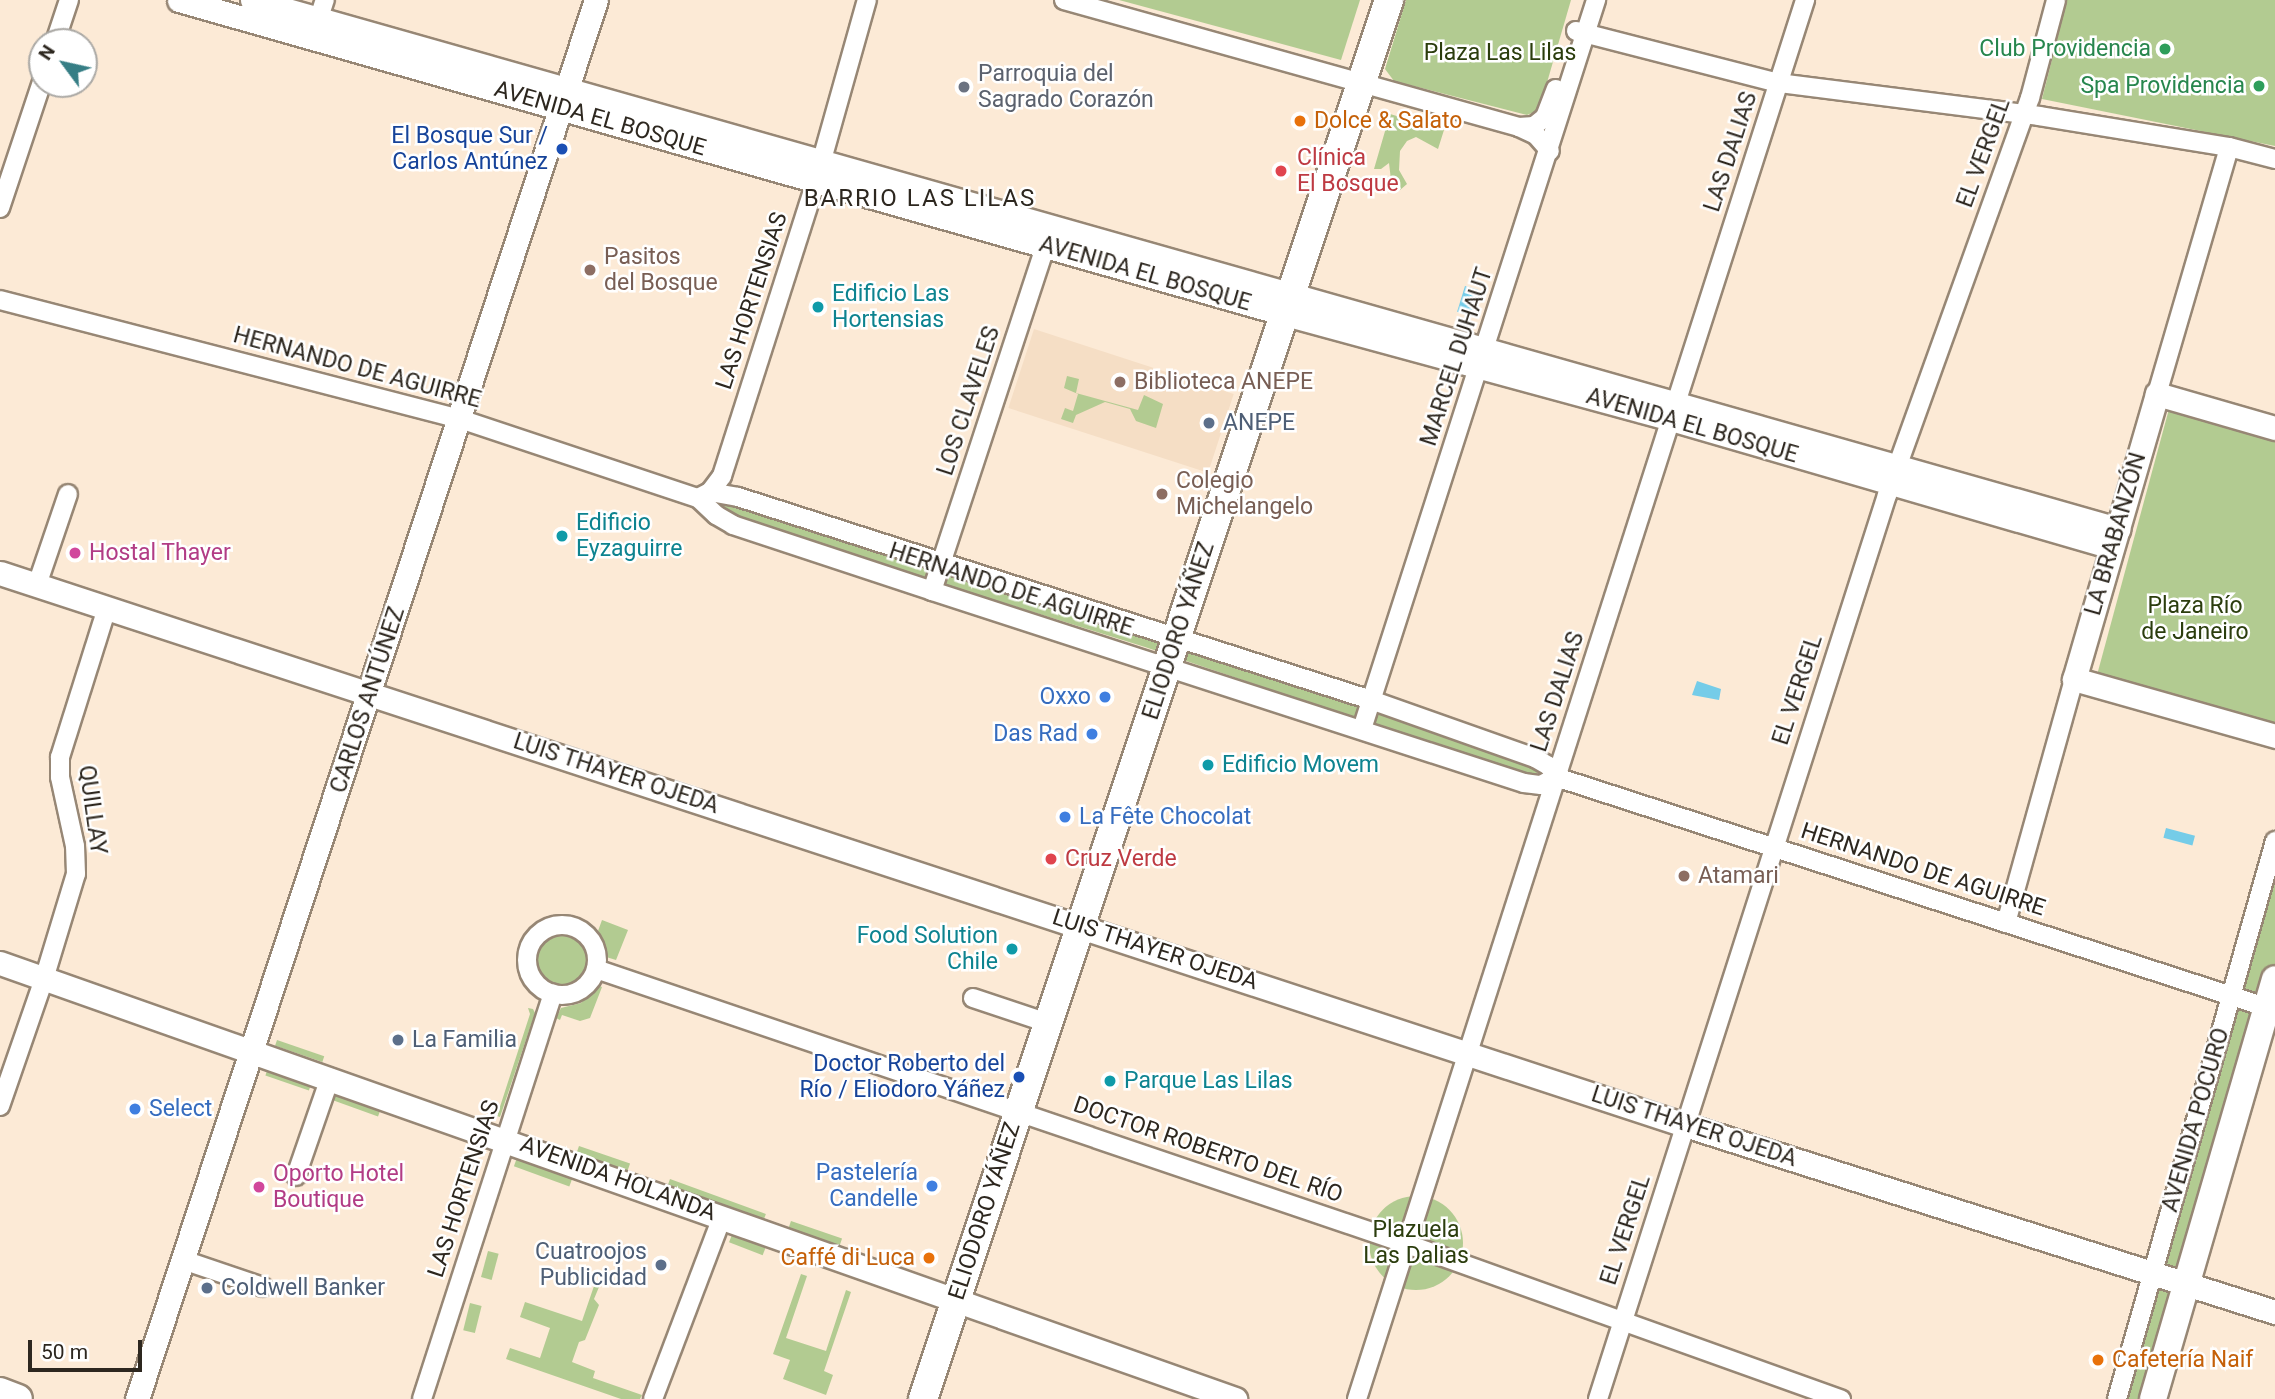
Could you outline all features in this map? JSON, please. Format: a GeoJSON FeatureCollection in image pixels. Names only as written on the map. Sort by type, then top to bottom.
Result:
{"type":"FeatureCollection","features":[{"type":"Feature","properties":{"kind":"main road","name":"ELIODORO YÁÑEZ"},"geometry":{"type":"LineString","coordinates":[[923,1399],[1389,0]]}},
{"type":"Feature","properties":{"kind":"main road","name":"AVENIDA POCURO"},"geometry":{"type":"LineString","coordinates":[[2153,1399],[2271,1008],[2275,979]]}},
{"type":"Feature","properties":{"kind":"main road"},"geometry":{"type":"LineString","coordinates":[[0,1392],[18,1399]]}},
{"type":"Feature","properties":{"kind":"street"},"geometry":{"type":"LineString","coordinates":[[60,28],[69,0]]}},
{"type":"Feature","properties":{"kind":"street","name":"AVENIDA EL BOSQUE"},"geometry":{"type":"LineString","coordinates":[[178,0],[319,19]]}},
{"type":"Feature","properties":{"kind":"street","name":"AVENIDA EL BOSQUE"},"geometry":{"type":"LineString","coordinates":[[253,0],[565,99],[2115,538]]}},
{"type":"Feature","properties":{"kind":"street","name":"CARLOS ANTÚNEZ"},"geometry":{"type":"LineString","coordinates":[[137,1399],[596,0]]}},
{"type":"Feature","properties":{"kind":"street","name":"LAS HORTENSIAS"},"geometry":{"type":"LineString","coordinates":[[704,495],[722,475],[819,171],[867,0]]}},
{"type":"Feature","properties":{"kind":"street"},"geometry":{"type":"LineString","coordinates":[[1064,0],[1519,127],[1536,135],[1550,151]]}},
{"type":"Feature","properties":{"kind":"street"},"geometry":{"type":"LineString","coordinates":[[1519,127],[1534,126],[1549,111],[1580,32],[1586,0]]}},
{"type":"Feature","properties":{"kind":"street","name":"MARCEL DUHAUT"},"geometry":{"type":"LineString","coordinates":[[1362,729],[1550,151],[1580,32],[1596,0]]}},
{"type":"Feature","properties":{"kind":"street","name":"LAS DALIAS"},"geometry":{"type":"LineString","coordinates":[[1357,1399],[1805,0]]}},
{"type":"Feature","properties":{"kind":"street","name":"EL VERGEL"},"geometry":{"type":"LineString","coordinates":[[1598,1399],[1894,475],[2024,114],[2056,0]]}},
{"type":"Feature","properties":{"kind":"street"},"geometry":{"type":"LineString","coordinates":[[1580,32],[1779,83],[1891,100],[2024,114],[2229,147],[2275,159]]}},
{"type":"Feature","properties":{"kind":"street"},"geometry":{"type":"LineString","coordinates":[[0,208],[37,98]]}},
{"type":"Feature","properties":{"kind":"street","name":"LA BRABANZÓN"},"geometry":{"type":"LineString","coordinates":[[2006,923],[2229,147]]}},
{"type":"Feature","properties":{"kind":"street","name":"LOS CLAVELES"},"geometry":{"type":"LineString","coordinates":[[932,591],[1049,236]]}},
{"type":"Feature","properties":{"kind":"street","name":"HERNANDO DE AGUIRRE"},"geometry":{"type":"LineString","coordinates":[[0,300],[460,419],[704,495],[738,498],[1371,700],[1535,758],[1549,766],[1556,777],[2271,1008]]}},
{"type":"Feature","properties":{"kind":"street"},"geometry":{"type":"LineString","coordinates":[[2157,394],[2275,428]]}},
{"type":"Feature","properties":{"kind":"street"},"geometry":{"type":"LineString","coordinates":[[37,585],[68,494]]}},
{"type":"Feature","properties":{"kind":"street","name":"HERNANDO DE AGUIRRE"},"geometry":{"type":"LineString","coordinates":[[704,495],[716,515],[733,525],[932,591],[1532,785],[1547,784],[1556,777]]}},
{"type":"Feature","properties":{"kind":"street","name":"LUIS THAYER OJEDA"},"geometry":{"type":"LineString","coordinates":[[0,573],[1685,1125],[2275,1312]]}},
{"type":"Feature","properties":{"kind":"street","name":"QUILLAY"},"geometry":{"type":"LineString","coordinates":[[0,1106],[44,979],[76,874],[75,846],[60,777],[60,757],[107,608]]}},
{"type":"Feature","properties":{"kind":"street"},"geometry":{"type":"LineString","coordinates":[[2074,679],[2275,736]]}},
{"type":"Feature","properties":{"kind":"street","name":"AVENIDA POCURO"},"geometry":{"type":"LineString","coordinates":[[2117,1399],[2275,841]]}},
{"type":"Feature","properties":{"kind":"street"},"geometry":{"type":"LineString","coordinates":[[567,925],[588,936],[597,958],[596,970],[591,979],[575,993],[553,994],[533,982],[526,959],[535,937],[544,930],[567,925]]}},
{"type":"Feature","properties":{"kind":"street","name":"AVENIDA HOLANDA"},"geometry":{"type":"LineString","coordinates":[[0,963],[507,1139],[1235,1399]]}},
{"type":"Feature","properties":{"kind":"street","name":"DOCTOR ROBERTO DEL RÍO"},"geometry":{"type":"LineString","coordinates":[[596,970],[1407,1244],[1841,1399]]}},
{"type":"Feature","properties":{"kind":"street","name":"LAS HORTENSIAS"},"geometry":{"type":"LineString","coordinates":[[422,1399],[553,994]]}},
{"type":"Feature","properties":{"kind":"street"},"geometry":{"type":"LineString","coordinates":[[973,998],[1048,1023]]}},
{"type":"Feature","properties":{"kind":"street"},"geometry":{"type":"LineString","coordinates":[[296,1177],[330,1078]]}},
{"type":"Feature","properties":{"kind":"street"},"geometry":{"type":"LineString","coordinates":[[653,1399],[722,1217]]}},
{"type":"Feature","properties":{"kind":"street"},"geometry":{"type":"LineString","coordinates":[[183,1260],[262,1287]]}},
{"type":"Feature","properties":{"kind":"shaded area"},"geometry":{"type":"Polygon","coordinates":[[[1034,329],[1234,394],[1208,473],[1008,408],[1034,329]]]}},
{"type":"Feature","properties":{"kind":"green space"},"geometry":{"type":"Polygon","coordinates":[[[1119,0],[1360,0],[1341,60],[1119,0]]]}},
{"type":"Feature","properties":{"kind":"green space","name":"Plaza Las Lilas"},"geometry":{"type":"Polygon","coordinates":[[[1406,0],[1571,0],[1539,110],[1527,115],[1394,81],[1385,69],[1406,0]]]}},
{"type":"Feature","properties":{"kind":"green space","name":"Club Providencia"},"geometry":{"type":"Polygon","coordinates":[[[2067,0],[2275,0],[2275,146],[2042,99],[2067,0]]]}},
{"type":"Feature","properties":{"kind":"green space"},"geometry":{"type":"Polygon","coordinates":[[[1390,114],[1444,130],[1438,149],[1416,137],[1407,141],[1400,151],[1399,170],[1407,184],[1400,190],[1391,180],[1389,163],[1381,169],[1374,169],[1390,114]]]}},
{"type":"Feature","properties":{"kind":"green space"},"geometry":{"type":"Polygon","coordinates":[[[1067,376],[1079,379],[1076,393],[1138,410],[1144,395],[1163,404],[1156,428],[1136,421],[1130,409],[1105,402],[1076,415],[1073,423],[1061,419],[1065,408],[1073,411],[1078,394],[1064,388],[1067,376]]]}},
{"type":"Feature","properties":{"kind":"green space","name":"Plaza Río de Janeiro"},"geometry":{"type":"Polygon","coordinates":[[[2169,409],[2275,442],[2275,728],[2097,675],[2169,409]]]}},
{"type":"Feature","properties":{"kind":"green space"},"geometry":{"type":"Polygon","coordinates":[[[716,505],[740,507],[1204,653],[1532,763],[1538,769],[1536,776],[1532,778],[1145,647],[735,519],[716,505]]]}},
{"type":"Feature","properties":{"kind":"green space"},"geometry":{"type":"Polygon","coordinates":[[[2275,853],[2275,969],[2142,1399],[2123,1399],[2275,853]]]}},
{"type":"Feature","properties":{"kind":"green space"},"geometry":{"type":"Polygon","coordinates":[[[602,920],[628,930],[616,960],[603,956],[605,945],[598,931],[602,920]]]}},
{"type":"Feature","properties":{"kind":"green space"},"geometry":{"type":"Polygon","coordinates":[[[562,936],[580,943],[587,961],[580,979],[562,986],[544,979],[537,961],[544,943],[562,936]]]}},
{"type":"Feature","properties":{"kind":"green space"},"geometry":{"type":"Polygon","coordinates":[[[597,985],[602,987],[590,1018],[580,1021],[562,1015],[560,1020],[556,1018],[561,1008],[581,1003],[597,985]]]}},
{"type":"Feature","properties":{"kind":"green space"},"geometry":{"type":"Polygon","coordinates":[[[528,1008],[535,1013],[500,1117],[497,1116],[530,1014],[528,1008]]]}},
{"type":"Feature","properties":{"kind":"green space"},"geometry":{"type":"Polygon","coordinates":[[[277,1040],[324,1056],[322,1062],[275,1046],[277,1040]]]}},
{"type":"Feature","properties":{"kind":"green space"},"geometry":{"type":"Polygon","coordinates":[[[268,1068],[311,1083],[309,1091],[265,1076],[268,1068]]]}},
{"type":"Feature","properties":{"kind":"green space"},"geometry":{"type":"Polygon","coordinates":[[[326,1087],[381,1107],[378,1117],[323,1096],[326,1087]]]}},
{"type":"Feature","properties":{"kind":"green space"},"geometry":{"type":"Polygon","coordinates":[[[579,1146],[630,1164],[627,1172],[576,1155],[579,1146]]]}},
{"type":"Feature","properties":{"kind":"green space"},"geometry":{"type":"Polygon","coordinates":[[[518,1155],[573,1175],[569,1186],[514,1166],[518,1155]]]}},
{"type":"Feature","properties":{"kind":"green space"},"geometry":{"type":"Polygon","coordinates":[[[670,1179],[766,1214],[762,1223],[667,1188],[670,1179]]]}},
{"type":"Feature","properties":{"kind":"green space","name":"Plazuela Las Dalias"},"geometry":{"type":"Polygon","coordinates":[[[1416,1196],[1434,1200],[1449,1210],[1459,1225],[1463,1243],[1459,1261],[1449,1276],[1434,1286],[1416,1290],[1398,1286],[1383,1276],[1373,1261],[1369,1243],[1373,1225],[1383,1210],[1398,1200],[1416,1196]]]}},
{"type":"Feature","properties":{"kind":"green space"},"geometry":{"type":"Polygon","coordinates":[[[791,1221],[842,1239],[838,1250],[787,1232],[791,1221]]]}},
{"type":"Feature","properties":{"kind":"green space"},"geometry":{"type":"Polygon","coordinates":[[[733,1232],[767,1245],[763,1255],[729,1242],[733,1232]]]}},
{"type":"Feature","properties":{"kind":"green space"},"geometry":{"type":"Polygon","coordinates":[[[488,1251],[499,1254],[492,1280],[481,1277],[488,1251]]]}},
{"type":"Feature","properties":{"kind":"green space"},"geometry":{"type":"Polygon","coordinates":[[[801,1274],[807,1276],[786,1338],[826,1351],[846,1290],[851,1292],[824,1371],[833,1375],[826,1395],[783,1379],[790,1360],[773,1354],[801,1274]]]}},
{"type":"Feature","properties":{"kind":"green space"},"geometry":{"type":"Polygon","coordinates":[[[594,1286],[599,1287],[594,1299],[599,1305],[585,1340],[579,1342],[572,1362],[595,1371],[593,1378],[642,1395],[640,1399],[621,1399],[506,1359],[510,1348],[540,1358],[550,1328],[520,1317],[525,1302],[582,1321],[594,1286]]]}},
{"type":"Feature","properties":{"kind":"green space"},"geometry":{"type":"Polygon","coordinates":[[[470,1303],[482,1306],[475,1333],[463,1330],[470,1303]]]}},
{"type":"Feature","properties":{"kind":"water"},"geometry":{"type":"Polygon","coordinates":[[[1465,286],[1478,290],[1470,316],[1457,312],[1465,286]]]}},
{"type":"Feature","properties":{"kind":"water"},"geometry":{"type":"Polygon","coordinates":[[[1697,681],[1721,689],[1719,700],[1692,695],[1697,681]]]}},
{"type":"Feature","properties":{"kind":"water"},"geometry":{"type":"Polygon","coordinates":[[[2166,828],[2195,836],[2192,845],[2163,838],[2166,828]]]}},
{"type":"Feature","properties":{"kind":"place","name":"Club Providencia"},"geometry":{"type":"Point","coordinates":[2165,49]}},
{"type":"Feature","properties":{"kind":"place","name":"Spa Providencia"},"geometry":{"type":"Point","coordinates":[2259,86]}},
{"type":"Feature","properties":{"kind":"place","name":"Parroquia del Sagrado Corazón"},"geometry":{"type":"Point","coordinates":[964,87]}},
{"type":"Feature","properties":{"kind":"place","name":"Dolce & Salato"},"geometry":{"type":"Point","coordinates":[1300,121]}},
{"type":"Feature","properties":{"kind":"place","name":"El Bosque Sur / Carlos Antúnez"},"geometry":{"type":"Point","coordinates":[562,149]}},
{"type":"Feature","properties":{"kind":"place","name":"Clínica El Bosque"},"geometry":{"type":"Point","coordinates":[1281,171]}},
{"type":"Feature","properties":{"kind":"place","name":"Pasitos del Bosque"},"geometry":{"type":"Point","coordinates":[590,270]}},
{"type":"Feature","properties":{"kind":"place","name":"Edificio Las Hortensias"},"geometry":{"type":"Point","coordinates":[818,307]}},
{"type":"Feature","properties":{"kind":"place","name":"Biblioteca ANEPE"},"geometry":{"type":"Point","coordinates":[1120,382]}},
{"type":"Feature","properties":{"kind":"place","name":"ANEPE"},"geometry":{"type":"Point","coordinates":[1209,423]}},
{"type":"Feature","properties":{"kind":"place","name":"Colegio Michelangelo"},"geometry":{"type":"Point","coordinates":[1162,494]}},
{"type":"Feature","properties":{"kind":"place","name":"Edificio Eyzaguirre"},"geometry":{"type":"Point","coordinates":[562,536]}},
{"type":"Feature","properties":{"kind":"place","name":"Hostal Thayer"},"geometry":{"type":"Point","coordinates":[75,553]}},
{"type":"Feature","properties":{"kind":"place","name":"Oxxo"},"geometry":{"type":"Point","coordinates":[1105,697]}},
{"type":"Feature","properties":{"kind":"place","name":"Das Rad"},"geometry":{"type":"Point","coordinates":[1092,734]}},
{"type":"Feature","properties":{"kind":"place","name":"Edificio Movem"},"geometry":{"type":"Point","coordinates":[1208,765]}},
{"type":"Feature","properties":{"kind":"place","name":"La Fête Chocolat"},"geometry":{"type":"Point","coordinates":[1065,817]}},
{"type":"Feature","properties":{"kind":"place","name":"Cruz Verde"},"geometry":{"type":"Point","coordinates":[1051,859]}},
{"type":"Feature","properties":{"kind":"place","name":"Atamari"},"geometry":{"type":"Point","coordinates":[1684,876]}},
{"type":"Feature","properties":{"kind":"place","name":"Food Solution Chile"},"geometry":{"type":"Point","coordinates":[1012,949]}},
{"type":"Feature","properties":{"kind":"place","name":"La Familia"},"geometry":{"type":"Point","coordinates":[398,1040]}},
{"type":"Feature","properties":{"kind":"place","name":"Doctor Roberto del Río / Eliodoro Yáñez"},"geometry":{"type":"Point","coordinates":[1019,1077]}},
{"type":"Feature","properties":{"kind":"place","name":"Parque Las Lilas"},"geometry":{"type":"Point","coordinates":[1110,1081]}},
{"type":"Feature","properties":{"kind":"place","name":"Select"},"geometry":{"type":"Point","coordinates":[135,1109]}},
{"type":"Feature","properties":{"kind":"place","name":"Pastelería Candelle"},"geometry":{"type":"Point","coordinates":[932,1186]}},
{"type":"Feature","properties":{"kind":"place","name":"Oporto Hotel Boutique"},"geometry":{"type":"Point","coordinates":[259,1187]}},
{"type":"Feature","properties":{"kind":"place","name":"Caffé di Luca"},"geometry":{"type":"Point","coordinates":[929,1258]}},
{"type":"Feature","properties":{"kind":"place","name":"Cuatroojos Publicidad"},"geometry":{"type":"Point","coordinates":[661,1265]}},
{"type":"Feature","properties":{"kind":"place","name":"Coldwell Banker"},"geometry":{"type":"Point","coordinates":[207,1288]}},
{"type":"Feature","properties":{"kind":"place","name":"Cafetería Naif"},"geometry":{"type":"Point","coordinates":[2098,1360]}},
{"type":"Feature","properties":{"kind":"district","name":"BARRIO LAS LILAS"},"geometry":{"type":"Point","coordinates":[920,199]}}]}
